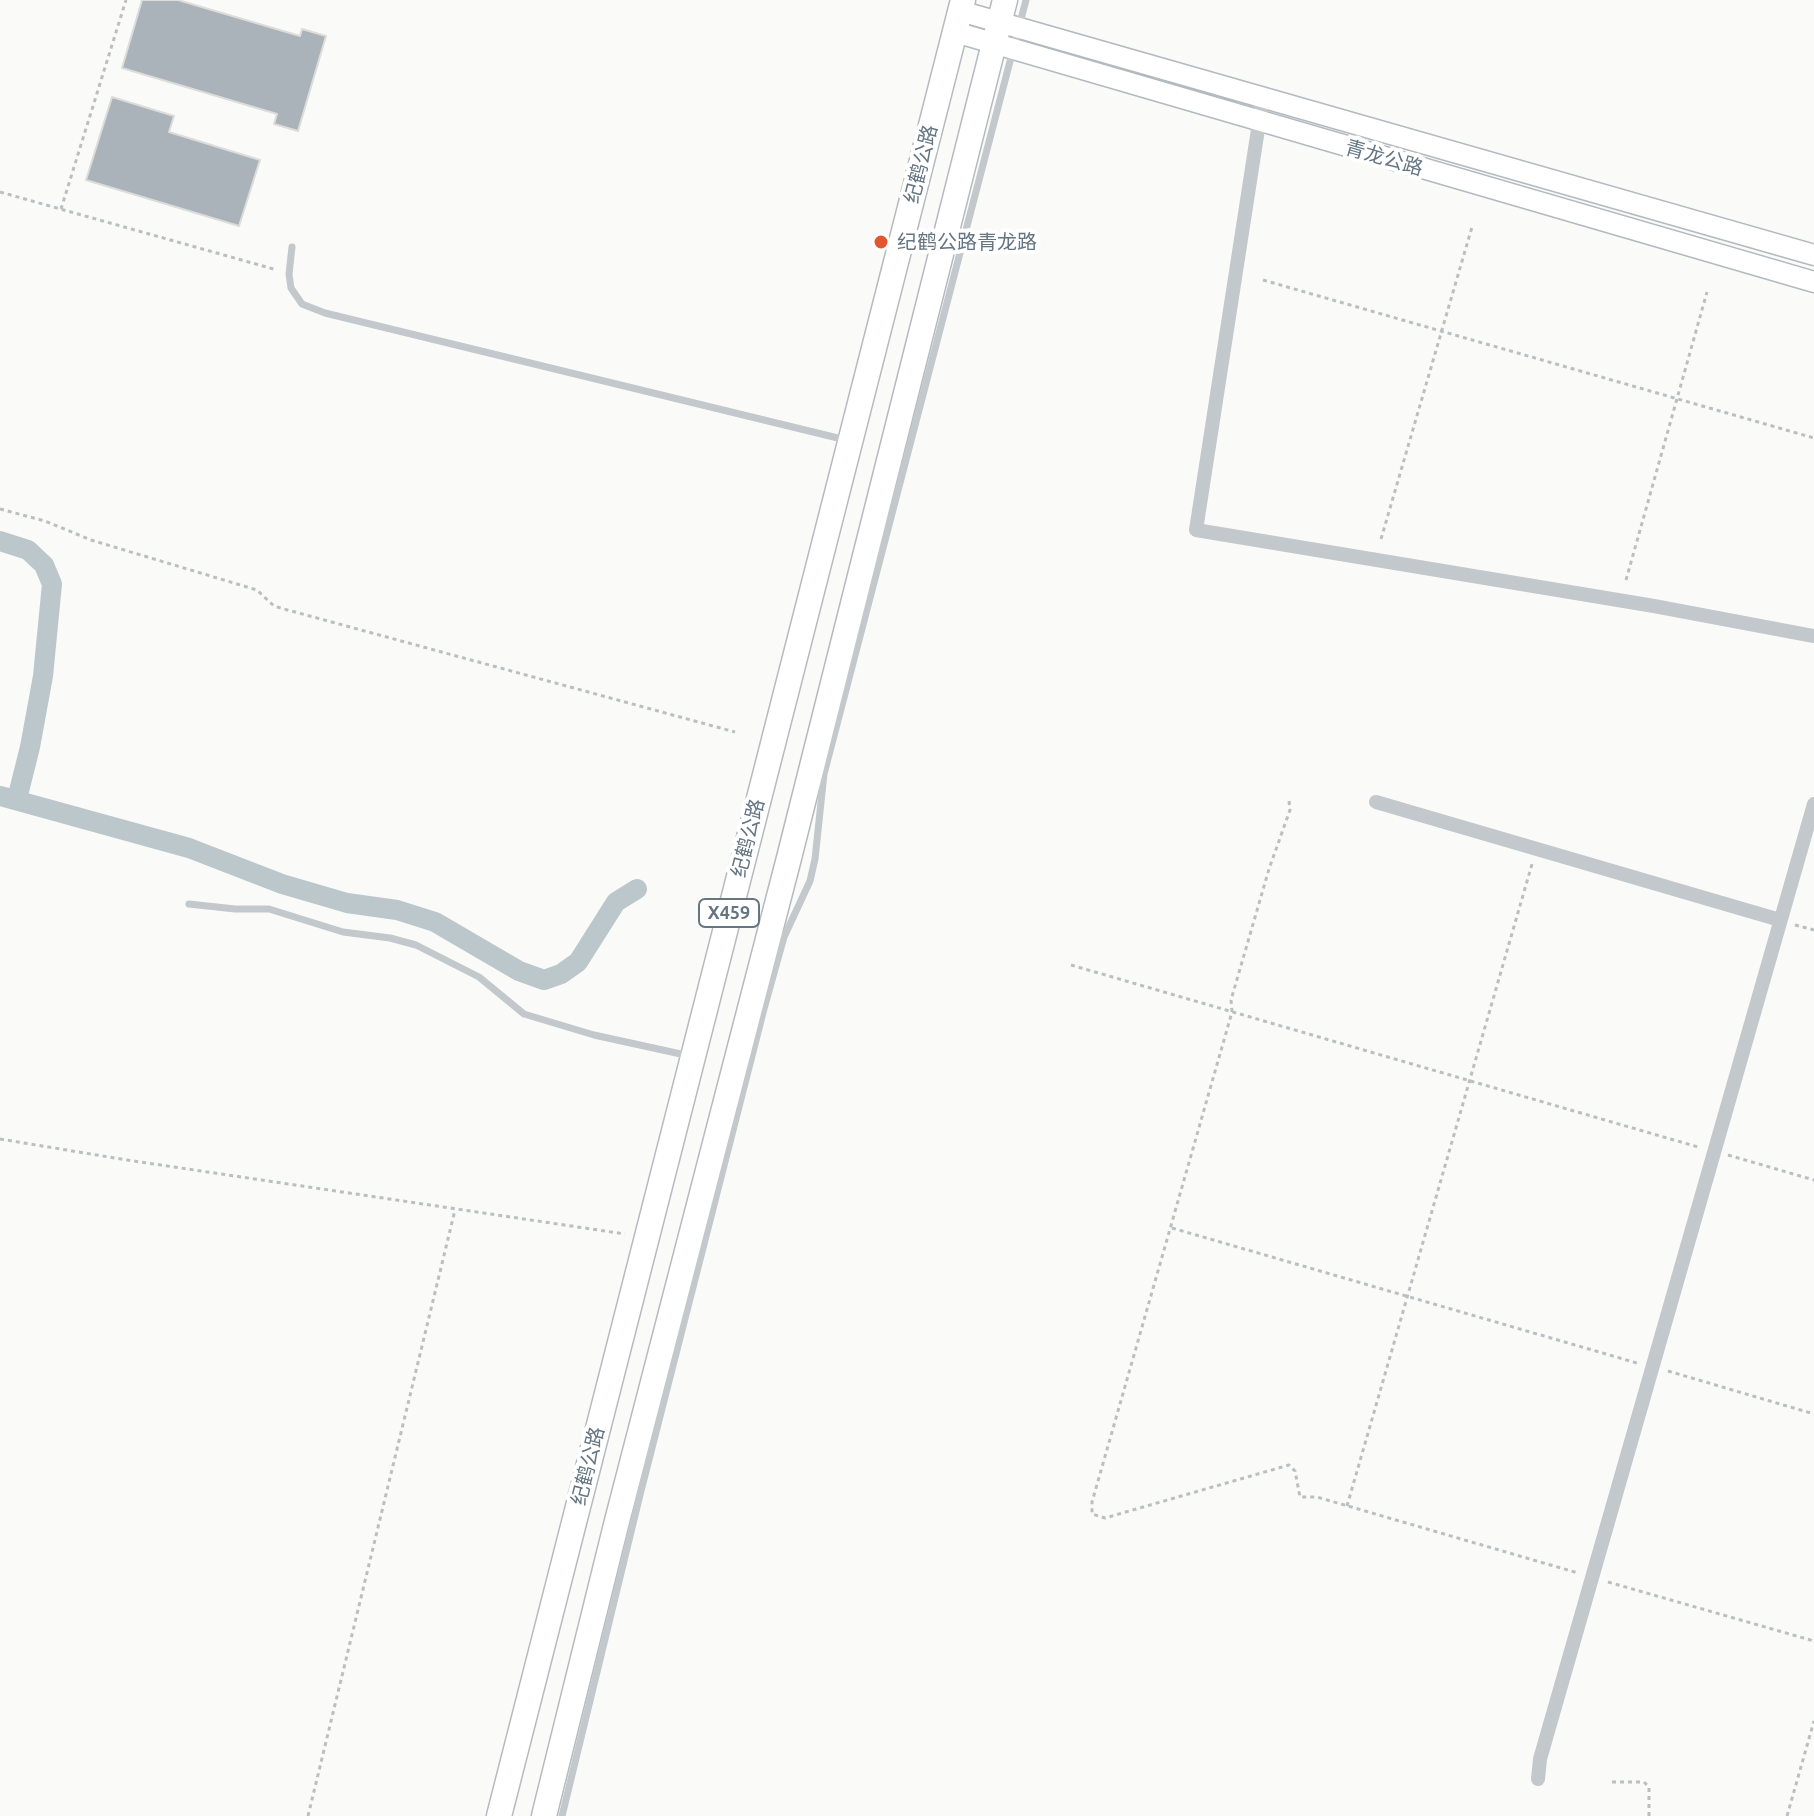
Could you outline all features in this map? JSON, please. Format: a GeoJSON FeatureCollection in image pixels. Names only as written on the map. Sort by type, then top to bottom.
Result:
{"type":"FeatureCollection","features":[{"type":"Feature","properties":{"kind":"main road","name":"纪鹤公路"},"geometry":{"type":"LineString","coordinates":[[499,1816],[958,11]]}},
{"type":"Feature","properties":{"kind":"main road","name":"纪鹤公路"},"geometry":{"type":"LineString","coordinates":[[544,1816],[1007,28]]}},
{"type":"Feature","properties":{"kind":"street","name":"青龙公路"},"geometry":{"type":"LineString","coordinates":[[958,11],[1259,121],[1814,282]]}},
{"type":"Feature","properties":{"kind":"street","name":"青龙公路"},"geometry":{"type":"LineString","coordinates":[[1007,28],[1263,97],[1814,255]]}},
{"type":"Feature","properties":{"kind":"street"},"geometry":{"type":"LineString","coordinates":[[1263,97],[1196,530],[1654,606],[1814,636]]}},
{"type":"Feature","properties":{"kind":"street"},"geometry":{"type":"LineString","coordinates":[[1376,802],[1780,920]]}},
{"type":"Feature","properties":{"kind":"street"},"geometry":{"type":"LineString","coordinates":[[1538,1779],[1540,1759],[1591,1577],[1814,804]]}},
{"type":"Feature","properties":{"kind":"lane"},"geometry":{"type":"LineString","coordinates":[[562,1816],[764,1009],[784,937],[810,881],[824,774],[1007,28],[1026,0]]}},
{"type":"Feature","properties":{"kind":"lane"},"geometry":{"type":"LineString","coordinates":[[292,247],[291,288],[302,304],[325,313],[850,441]]}},
{"type":"Feature","properties":{"kind":"lane"},"geometry":{"type":"LineString","coordinates":[[189,904],[269,909],[343,932],[416,945],[479,977],[524,1014],[594,1035],[692,1056]]}},
{"type":"Feature","properties":{"kind":"path"},"geometry":{"type":"LineString","coordinates":[[61,209],[126,0]]}},
{"type":"Feature","properties":{"kind":"path"},"geometry":{"type":"LineString","coordinates":[[0,192],[289,274]]}},
{"type":"Feature","properties":{"kind":"path"},"geometry":{"type":"LineString","coordinates":[[1381,539],[1472,227]]}},
{"type":"Feature","properties":{"kind":"path"},"geometry":{"type":"LineString","coordinates":[[1263,280],[1814,438]]}},
{"type":"Feature","properties":{"kind":"path"},"geometry":{"type":"LineString","coordinates":[[1626,580],[1707,292]]}},
{"type":"Feature","properties":{"kind":"path"},"geometry":{"type":"LineString","coordinates":[[0,509],[257,590],[274,606],[735,732]]}},
{"type":"Feature","properties":{"kind":"path"},"geometry":{"type":"LineString","coordinates":[[1289,801],[1290,810],[1269,869],[1231,1000],[1232,1012],[1092,1502],[1092,1514],[1105,1518],[1289,1465],[1295,1471],[1300,1497],[1317,1497],[1814,1641]]}},
{"type":"Feature","properties":{"kind":"path"},"geometry":{"type":"LineString","coordinates":[[1347,1506],[1536,849]]}},
{"type":"Feature","properties":{"kind":"path"},"geometry":{"type":"LineString","coordinates":[[1071,965],[1814,1180]]}},
{"type":"Feature","properties":{"kind":"path"},"geometry":{"type":"LineString","coordinates":[[0,1139],[619,1233],[646,1240]]}},
{"type":"Feature","properties":{"kind":"path"},"geometry":{"type":"LineString","coordinates":[[308,1816],[455,1210]]}},
{"type":"Feature","properties":{"kind":"path"},"geometry":{"type":"LineString","coordinates":[[1170,1228],[1814,1414]]}},
{"type":"Feature","properties":{"kind":"path"},"geometry":{"type":"LineString","coordinates":[[1787,1816],[1814,1721]]}},
{"type":"Feature","properties":{"kind":"path"},"geometry":{"type":"LineString","coordinates":[[1612,1782],[1644,1782],[1649,1787],[1649,1816]]}},
{"type":"Feature","properties":{"kind":"building"},"geometry":{"type":"Polygon","coordinates":[[[142,0],[178,0],[300,36],[302,29],[326,36],[298,131],[274,124],[277,114],[122,68],[142,0]]]}},
{"type":"Feature","properties":{"kind":"building"},"geometry":{"type":"Polygon","coordinates":[[[112,97],[174,116],[169,132],[260,160],[239,226],[86,180],[112,97]]]}},
{"type":"Feature","properties":{"kind":"waterway"},"geometry":{"type":"LineString","coordinates":[[0,541],[28,550],[44,565],[52,584],[43,676],[17,799]]}},
{"type":"Feature","properties":{"kind":"waterway"},"geometry":{"type":"LineString","coordinates":[[0,796],[189,848],[282,884],[347,903],[397,910],[435,922],[519,971],[544,980],[561,974],[578,962],[616,902],[637,889]]}},
{"type":"Feature","properties":{"kind":"place","name":"纪鹤公路青龙路"},"geometry":{"type":"Point","coordinates":[881,242]}}]}
